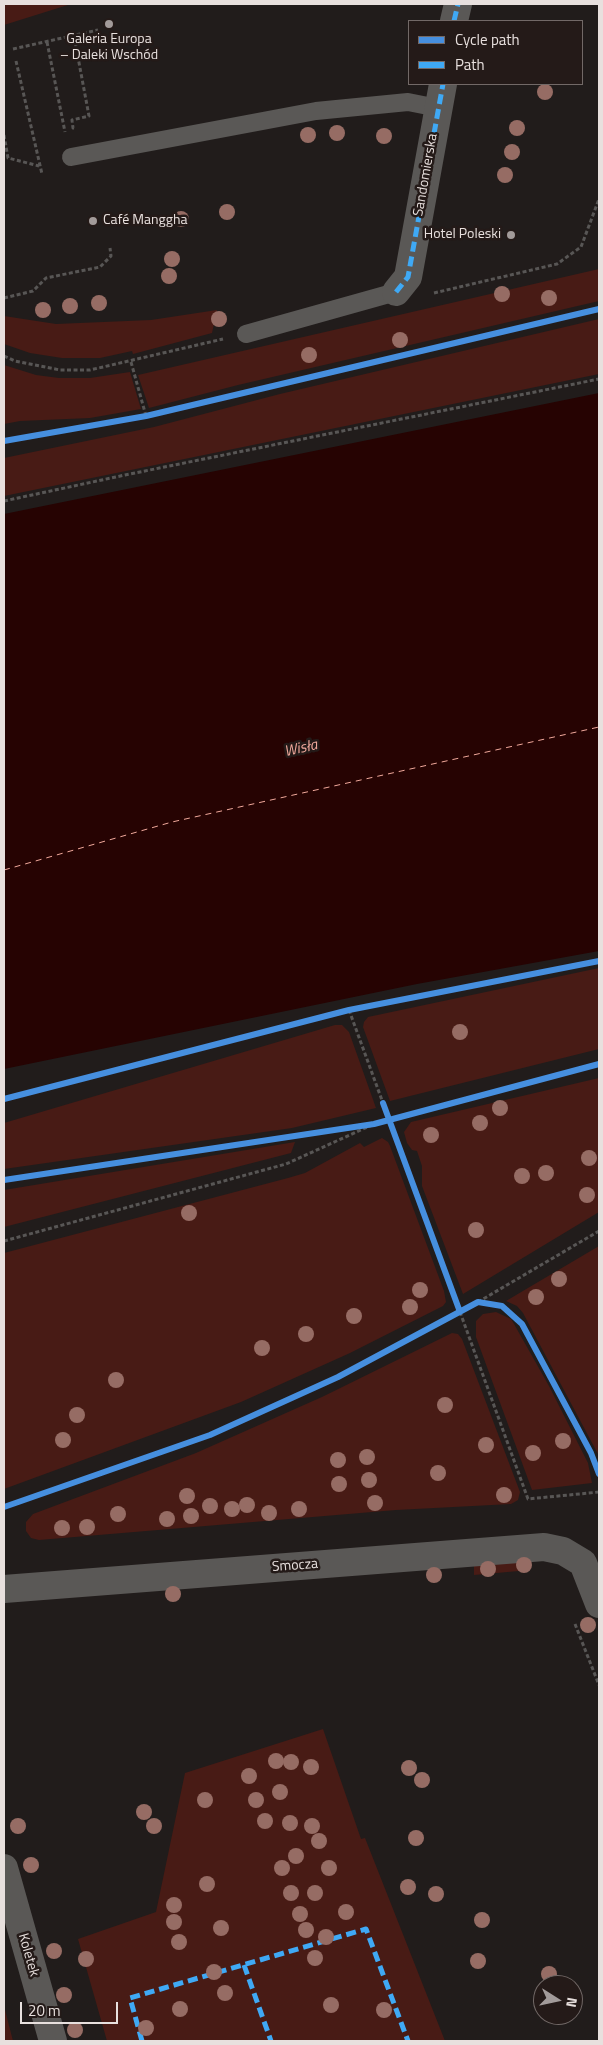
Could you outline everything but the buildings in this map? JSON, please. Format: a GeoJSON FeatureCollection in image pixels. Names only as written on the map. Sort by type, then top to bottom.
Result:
{"type":"FeatureCollection","features":[{"type":"Feature","properties":{"kind":"street"},"geometry":{"type":"LineString","coordinates":[[454,20],[458,4]]}},
{"type":"Feature","properties":{"kind":"street","name":"Sandomierska"},"geometry":{"type":"LineString","coordinates":[[396,292],[408,277],[440,96]]}},
{"type":"Feature","properties":{"kind":"street","name":"Smocza"},"geometry":{"type":"LineString","coordinates":[[4,1588],[544,1547],[563,1551],[583,1563],[599,1604]]}},
{"type":"Feature","properties":{"kind":"street","name":"Koletek"},"geometry":{"type":"LineString","coordinates":[[4,1868],[53,2041]]}},
{"type":"Feature","properties":{"kind":"lane"},"geometry":{"type":"LineString","coordinates":[[71,157],[316,111],[408,102],[440,96]]}},
{"type":"Feature","properties":{"kind":"lane"},"geometry":{"type":"LineString","coordinates":[[246,334],[396,292]]}},
{"type":"Feature","properties":{"kind":"path"},"geometry":{"type":"LineString","coordinates":[[13,49],[98,30]]}},
{"type":"Feature","properties":{"kind":"path"},"geometry":{"type":"LineString","coordinates":[[73,128],[72,120],[90,116],[74,36]]}},
{"type":"Feature","properties":{"kind":"path"},"geometry":{"type":"LineString","coordinates":[[46,42],[65,132]]}},
{"type":"Feature","properties":{"kind":"path"},"geometry":{"type":"LineString","coordinates":[[16,61],[42,174]]}},
{"type":"Feature","properties":{"kind":"path"},"geometry":{"type":"LineString","coordinates":[[4,135],[8,158],[39,166]]}},
{"type":"Feature","properties":{"kind":"path"},"geometry":{"type":"LineString","coordinates":[[433,294],[557,264],[581,247],[599,199]]}},
{"type":"Feature","properties":{"kind":"path"},"geometry":{"type":"LineString","coordinates":[[4,298],[33,290],[46,278],[100,267],[110,256],[110,248]]}},
{"type":"Feature","properties":{"kind":"path"},"geometry":{"type":"LineString","coordinates":[[4,356],[15,361],[60,370],[90,370],[246,334]]}},
{"type":"Feature","properties":{"kind":"path"},"geometry":{"type":"LineString","coordinates":[[131,362],[146,416]]}},
{"type":"Feature","properties":{"kind":"path"},"geometry":{"type":"LineString","coordinates":[[4,501],[125,474],[599,379]]}},
{"type":"Feature","properties":{"kind":"path"},"geometry":{"type":"LineString","coordinates":[[349,1010],[383,1103]]}},
{"type":"Feature","properties":{"kind":"path"},"geometry":{"type":"LineString","coordinates":[[4,1241],[286,1164],[374,1124]]}},
{"type":"Feature","properties":{"kind":"path"},"geometry":{"type":"LineString","coordinates":[[478,1302],[599,1231]]}},
{"type":"Feature","properties":{"kind":"path"},"geometry":{"type":"LineString","coordinates":[[478,1302],[494,1305]]}},
{"type":"Feature","properties":{"kind":"path"},"geometry":{"type":"LineString","coordinates":[[460,1312],[528,1498],[599,1492]]}},
{"type":"Feature","properties":{"kind":"path"},"geometry":{"type":"LineString","coordinates":[[572,1616],[599,1685]]}},
{"type":"Feature","properties":{"kind":"shaded area"},"geometry":{"type":"Polygon","coordinates":[[[4,4],[71,4],[4,25],[4,4]]]}},
{"type":"Feature","properties":{"kind":"shaded area"},"geometry":{"type":"Polygon","coordinates":[[[599,269],[599,301],[238,385],[149,408],[138,375],[599,269]]]}},
{"type":"Feature","properties":{"kind":"shaded area"},"geometry":{"type":"Polygon","coordinates":[[[217,310],[212,333],[133,354],[132,351],[100,358],[62,358],[30,353],[4,344],[4,316],[56,324],[151,320],[217,310]]]}},
{"type":"Feature","properties":{"kind":"shaded area"},"geometry":{"type":"Polygon","coordinates":[[[599,319],[599,374],[4,496],[4,458],[154,427],[280,394],[599,319]]]}},
{"type":"Feature","properties":{"kind":"shaded area"},"geometry":{"type":"Polygon","coordinates":[[[4,365],[36,375],[59,378],[90,378],[130,372],[141,409],[90,418],[20,421],[4,424],[4,365]]]}},
{"type":"Feature","properties":{"kind":"shaded area"},"geometry":{"type":"Polygon","coordinates":[[[599,968],[599,1049],[390,1101],[363,1027],[368,1017],[599,968]]]}},
{"type":"Feature","properties":{"kind":"shaded area"},"geometry":{"type":"Polygon","coordinates":[[[335,1025],[342,1025],[349,1032],[376,1108],[292,1128],[4,1169],[4,1123],[335,1025]]]}},
{"type":"Feature","properties":{"kind":"shaded area"},"geometry":{"type":"Polygon","coordinates":[[[599,1078],[599,1212],[463,1294],[422,1186],[422,1166],[417,1151],[412,1150],[407,1143],[404,1132],[411,1122],[599,1078]]]}},
{"type":"Feature","properties":{"kind":"shaded area"},"geometry":{"type":"Polygon","coordinates":[[[382,1138],[390,1146],[444,1291],[446,1302],[443,1306],[350,1353],[241,1402],[4,1489],[4,1253],[305,1173],[360,1143],[364,1147],[382,1138]]]}},
{"type":"Feature","properties":{"kind":"shaded area"},"geometry":{"type":"Polygon","coordinates":[[[295,1142],[291,1153],[4,1227],[4,1190],[295,1142]]]}},
{"type":"Feature","properties":{"kind":"shaded area"},"geometry":{"type":"Polygon","coordinates":[[[599,1246],[599,1456],[523,1313],[517,1306],[506,1301],[599,1246]]]}},
{"type":"Feature","properties":{"kind":"shaded area"},"geometry":{"type":"Polygon","coordinates":[[[496,1312],[511,1319],[549,1386],[588,1463],[592,1483],[532,1490],[476,1337],[476,1321],[483,1314],[496,1312]]]}},
{"type":"Feature","properties":{"kind":"shaded area"},"geometry":{"type":"Polygon","coordinates":[[[452,1333],[458,1334],[462,1339],[520,1492],[518,1500],[511,1504],[396,1510],[39,1540],[31,1538],[26,1531],[26,1522],[33,1514],[196,1453],[322,1397],[452,1333]]]}},
{"type":"Feature","properties":{"kind":"shaded area"},"geometry":{"type":"Polygon","coordinates":[[[529,1560],[530,1570],[474,1575],[474,1565],[529,1560]]]}},
{"type":"Feature","properties":{"kind":"shaded area"},"geometry":{"type":"Polygon","coordinates":[[[323,1729],[361,1839],[365,1838],[445,2041],[107,2041],[78,1939],[156,1912],[185,1773],[323,1729]]]}},
{"type":"Feature","properties":{"kind":"shaded area"},"geometry":{"type":"Polygon","coordinates":[[[4,2006],[13,2041],[4,2041],[4,2006]]]}},
{"type":"Feature","properties":{"kind":"water","name":"Wisła"},"geometry":{"type":"Polygon","coordinates":[[[599,393],[599,951],[417,984],[4,1069],[4,514],[599,393]]]}},
{"type":"Feature","properties":{"kind":"ferry route"},"geometry":{"type":"LineString","coordinates":[[4,870],[172,822],[599,727]]}},
{"type":"Feature","properties":{"kind":"marked path"},"geometry":{"type":"LineString","coordinates":[[454,20],[458,4]]}},
{"type":"Feature","properties":{"kind":"marked path"},"geometry":{"type":"LineString","coordinates":[[396,292],[408,277],[443,85]]}},
{"type":"Feature","properties":{"kind":"marked path"},"geometry":{"type":"LineString","coordinates":[[142,2041],[130,1998],[366,1929],[408,2041]]}},
{"type":"Feature","properties":{"kind":"marked path"},"geometry":{"type":"LineString","coordinates":[[244,1965],[271,2041]]}},
{"type":"Feature","properties":{"kind":"cycle path"},"geometry":{"type":"LineString","coordinates":[[4,441],[146,416],[599,309]]}},
{"type":"Feature","properties":{"kind":"cycle path"},"geometry":{"type":"LineString","coordinates":[[4,1099],[349,1010],[599,961]]}},
{"type":"Feature","properties":{"kind":"cycle path"},"geometry":{"type":"LineString","coordinates":[[4,1180],[374,1124],[599,1064]]}},
{"type":"Feature","properties":{"kind":"cycle path"},"geometry":{"type":"LineString","coordinates":[[383,1103],[460,1312]]}},
{"type":"Feature","properties":{"kind":"cycle path"},"geometry":{"type":"LineString","coordinates":[[4,1507],[210,1435],[338,1377],[478,1302],[502,1306],[522,1324],[591,1453],[599,1474]]}},
{"type":"Feature","properties":{"kind":"place","name":"Galeria Europa – Daleki Wschód"},"geometry":{"type":"Point","coordinates":[109,24]}},
{"type":"Feature","properties":{"kind":"place","name":"Café Manggha"},"geometry":{"type":"Point","coordinates":[93,221]}},
{"type":"Feature","properties":{"kind":"place","name":"Hotel Poleski"},"geometry":{"type":"Point","coordinates":[511,235]}}]}
